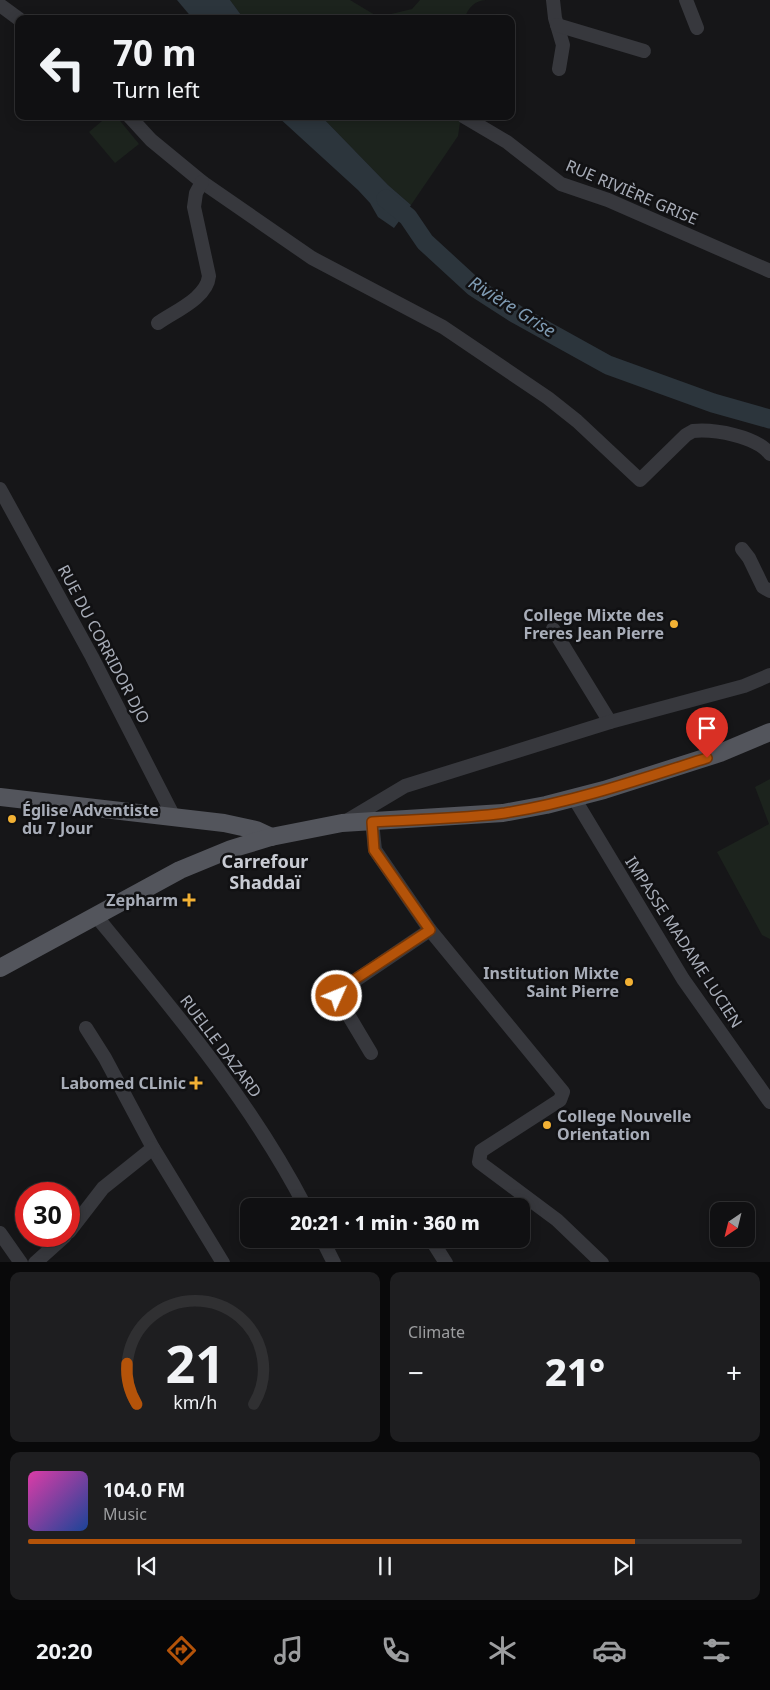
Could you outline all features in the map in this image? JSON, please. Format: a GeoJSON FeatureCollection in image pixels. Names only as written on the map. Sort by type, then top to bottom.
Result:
{"type":"FeatureCollection","features":[{"type":"Feature","properties":{"kind":"main road"},"geometry":{"type":"LineString","coordinates":[[0,968],[180,870],[231,849],[271,837],[342,823],[503,813],[574,798],[720,753],[770,732]]}},
{"type":"Feature","properties":{"kind":"main road"},"geometry":{"type":"LineString","coordinates":[[0,797],[242,826],[271,837]]}},
{"type":"Feature","properties":{"kind":"street"},"geometry":{"type":"LineString","coordinates":[[553,0],[557,25],[563,45],[559,69]]}},
{"type":"Feature","properties":{"kind":"street"},"geometry":{"type":"LineString","coordinates":[[686,0],[697,28]]}},
{"type":"Feature","properties":{"kind":"street"},"geometry":{"type":"LineString","coordinates":[[0,5],[15,16]]}},
{"type":"Feature","properties":{"kind":"street"},"geometry":{"type":"LineString","coordinates":[[557,25],[644,51]]}},
{"type":"Feature","properties":{"kind":"street"},"geometry":{"type":"LineString","coordinates":[[133,120],[151,140],[202,182],[312,258],[443,327],[548,398],[577,421],[640,480],[686,434],[692,431],[747,438],[765,447],[770,454]]}},
{"type":"Feature","properties":{"kind":"street","name":"RUE RIVIÈRE GRISE"},"geometry":{"type":"LineString","coordinates":[[470,120],[507,142],[561,184],[608,200],[770,271]]}},
{"type":"Feature","properties":{"kind":"street"},"geometry":{"type":"LineString","coordinates":[[158,323],[202,293],[208,286],[209,276],[194,207],[196,194],[202,182]]}},
{"type":"Feature","properties":{"kind":"street","name":"RUE DU CORRIDOR DJO"},"geometry":{"type":"LineString","coordinates":[[0,489],[92,657],[174,817]]}},
{"type":"Feature","properties":{"kind":"street"},"geometry":{"type":"LineString","coordinates":[[742,549],[749,558],[763,587],[770,590]]}},
{"type":"Feature","properties":{"kind":"street"},"geometry":{"type":"LineString","coordinates":[[553,630],[610,722]]}},
{"type":"Feature","properties":{"kind":"street"},"geometry":{"type":"LineString","coordinates":[[342,823],[405,786],[610,722],[744,686],[770,675]]}},
{"type":"Feature","properties":{"kind":"street","name":"IMPASSE MADAME LUCIEN"},"geometry":{"type":"LineString","coordinates":[[574,798],[682,979],[770,1102]]}},
{"type":"Feature","properties":{"kind":"street"},"geometry":{"type":"LineString","coordinates":[[372,822],[374,850],[430,930],[563,1092],[560,1100],[481,1151],[479,1162],[557,1220],[602,1262]]}},
{"type":"Feature","properties":{"kind":"street","name":"RUELLE DAZARD"},"geometry":{"type":"LineString","coordinates":[[96,916],[192,1033],[284,1165],[301,1198]]}},
{"type":"Feature","properties":{"kind":"street"},"geometry":{"type":"LineString","coordinates":[[371,1053],[337,996],[338,992],[430,930]]}},
{"type":"Feature","properties":{"kind":"street"},"geometry":{"type":"LineString","coordinates":[[86,1028],[109,1066],[153,1148],[222,1262]]}},
{"type":"Feature","properties":{"kind":"street"},"geometry":{"type":"LineString","coordinates":[[80,1218],[103,1188],[153,1148]]}},
{"type":"Feature","properties":{"kind":"street"},"geometry":{"type":"LineString","coordinates":[[0,1233],[21,1262]]}},
{"type":"Feature","properties":{"kind":"street"},"geometry":{"type":"LineString","coordinates":[[35,1262],[52,1247]]}},
{"type":"Feature","properties":{"kind":"street"},"geometry":{"type":"LineString","coordinates":[[327,1248],[334,1262]]}},
{"type":"Feature","properties":{"kind":"street"},"geometry":{"type":"LineString","coordinates":[[437,1248],[446,1262]]}},
{"type":"Feature","properties":{"kind":"shaded area"},"geometry":{"type":"Polygon","coordinates":[[[177,0],[230,0],[241,15],[190,15],[177,0]]]}},
{"type":"Feature","properties":{"kind":"shaded area"},"geometry":{"type":"Polygon","coordinates":[[[230,0],[350,0],[375,15],[241,15],[230,0]]]}},
{"type":"Feature","properties":{"kind":"shaded area"},"geometry":{"type":"Polygon","coordinates":[[[420,0],[486,0],[472,5],[466,15],[387,15],[412,9],[420,0]]]}},
{"type":"Feature","properties":{"kind":"shaded area"},"geometry":{"type":"Polygon","coordinates":[[[103,120],[119,120],[139,144],[115,163],[89,132],[103,120]]]}},
{"type":"Feature","properties":{"kind":"shaded area"},"geometry":{"type":"Polygon","coordinates":[[[281,120],[325,120],[388,185],[411,205],[394,228],[378,217],[370,203],[281,120]]]}},
{"type":"Feature","properties":{"kind":"shaded area"},"geometry":{"type":"Polygon","coordinates":[[[325,120],[460,120],[458,136],[411,205],[388,185],[325,120]]]}},
{"type":"Feature","properties":{"kind":"shaded area"},"geometry":{"type":"Polygon","coordinates":[[[770,779],[770,939],[762,935],[717,852],[769,824],[755,787],[770,779]]]}},
{"type":"Feature","properties":{"kind":"waterway","name":"Rivière Grise"},"geometry":{"type":"LineString","coordinates":[[386,199],[408,217],[425,242],[474,287],[516,314],[608,365],[713,403],[770,419]]}},
{"type":"Feature","properties":{"kind":"place","name":"College Mixte des Freres Jean Pierre"},"geometry":{"type":"Point","coordinates":[674,624]}},
{"type":"Feature","properties":{"kind":"place","name":"Église Adventiste du 7 Jour"},"geometry":{"type":"Point","coordinates":[12,819]}},
{"type":"Feature","properties":{"kind":"place","name":"Zepharm"},"geometry":{"type":"Point","coordinates":[189,900]}},
{"type":"Feature","properties":{"kind":"place","name":"Institution Mixte Saint Pierre"},"geometry":{"type":"Point","coordinates":[629,982]}},
{"type":"Feature","properties":{"kind":"place","name":"Labomed CLinic"},"geometry":{"type":"Point","coordinates":[196,1083]}},
{"type":"Feature","properties":{"kind":"place","name":"College Nouvelle Orientation"},"geometry":{"type":"Point","coordinates":[547,1125]}},
{"type":"Feature","properties":{"kind":"district","name":"Carrefour Shaddaï"},"geometry":{"type":"Point","coordinates":[265,872]}},
{"type":"Feature","properties":{"kind":"route"},"geometry":{"type":"LineString","coordinates":[[337,996],[340,989],[430,930],[374,850],[372,822],[503,813],[546,805],[604,790],[707,758]]}}]}
